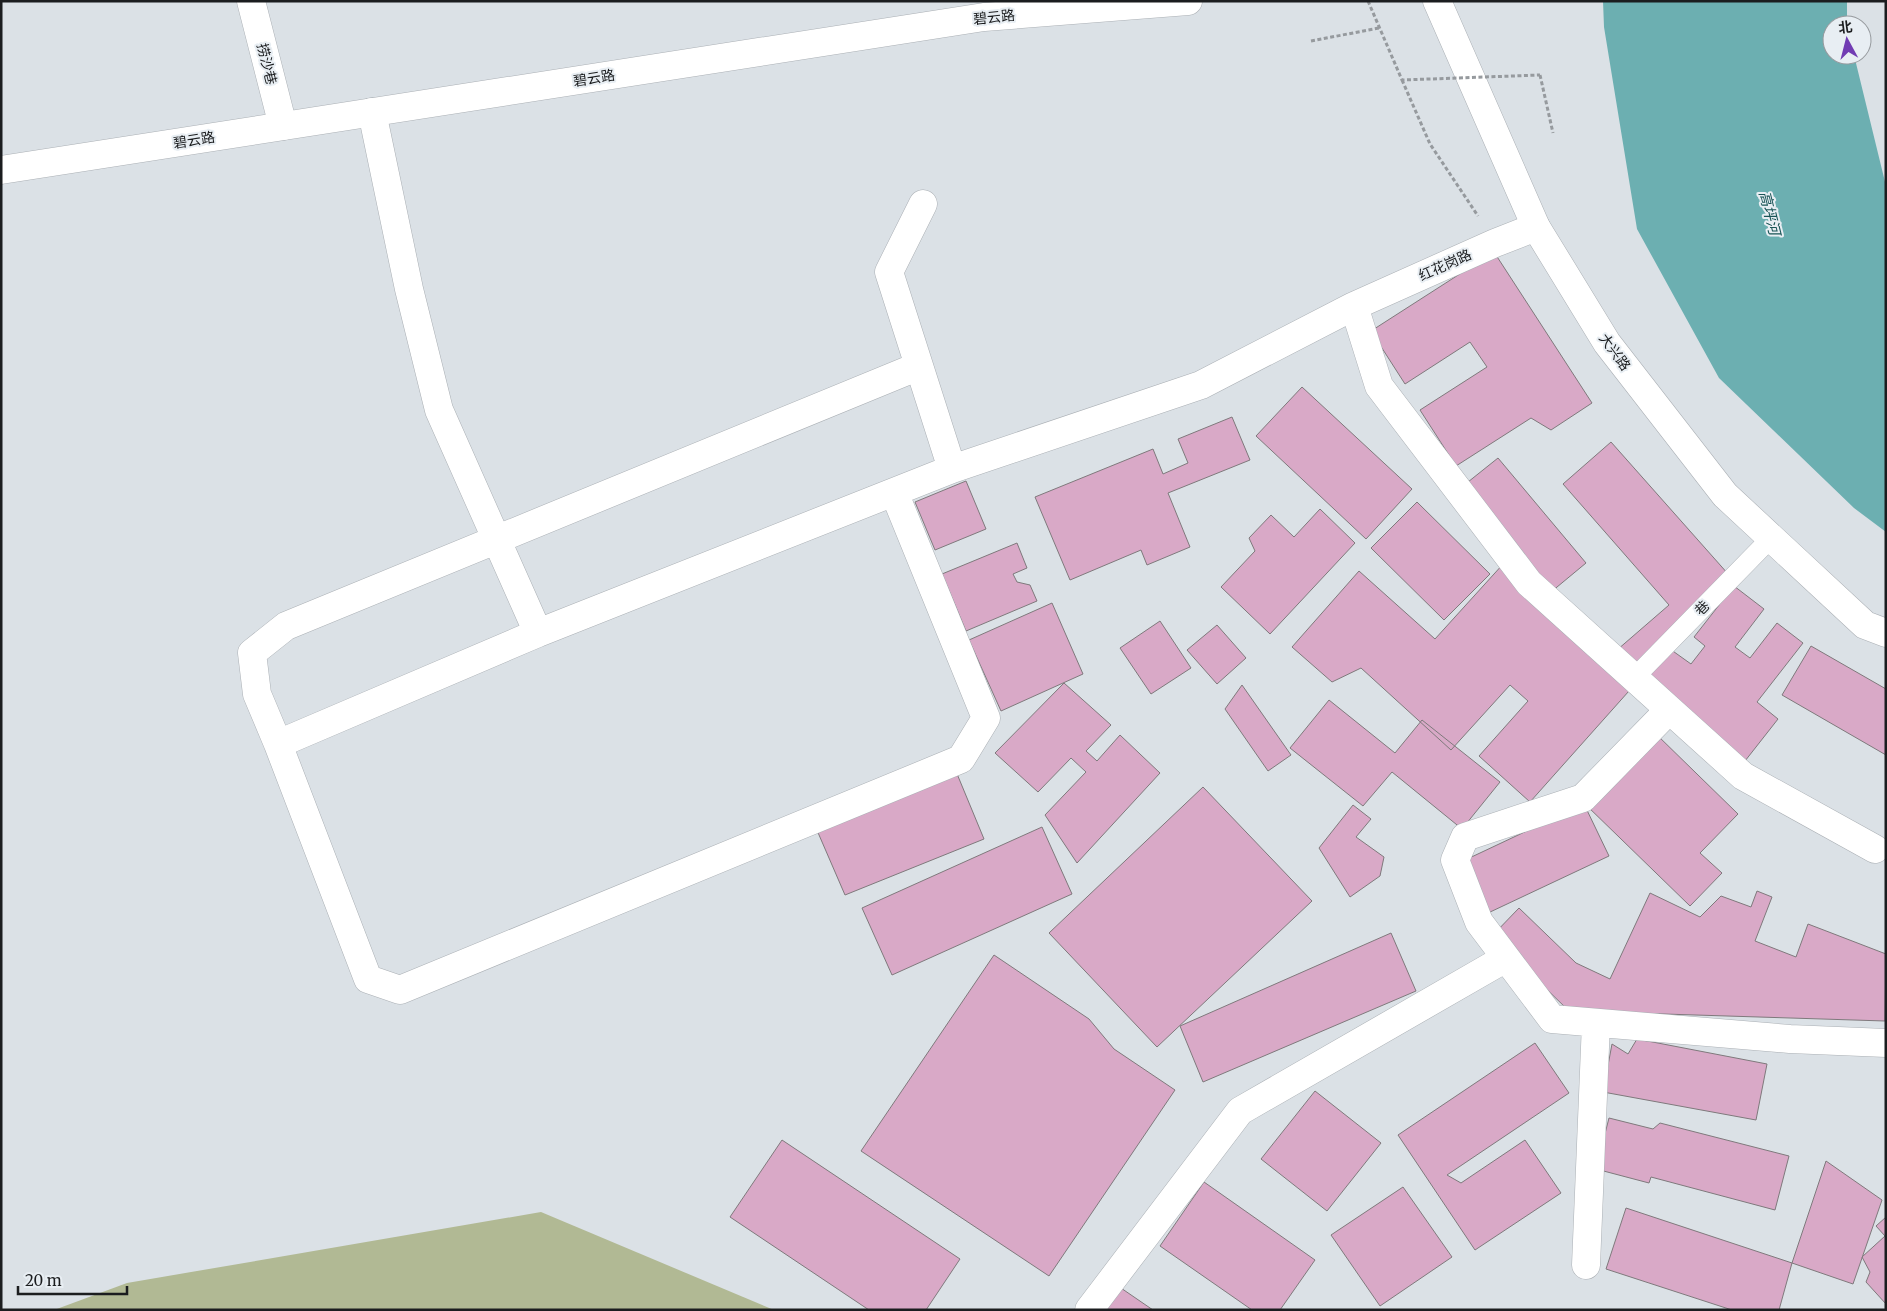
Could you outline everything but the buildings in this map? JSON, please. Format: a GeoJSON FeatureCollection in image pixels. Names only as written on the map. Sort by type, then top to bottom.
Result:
{"type":"FeatureCollection","features":[{"type":"Feature","properties":{"kind":"street","name":"捞沙巷"},"geometry":{"type":"LineString","coordinates":[[251,1],[283,126]]}},
{"type":"Feature","properties":{"kind":"street","name":"碧云路"},"geometry":{"type":"LineString","coordinates":[[1,170],[984,18],[1188,1]]}},
{"type":"Feature","properties":{"kind":"street","name":"大兴路"},"geometry":{"type":"LineString","coordinates":[[1437,1],[1536,227],[1606,343],[1725,495],[1865,625],[1886,633]]}},
{"type":"Feature","properties":{"kind":"street"},"geometry":{"type":"LineString","coordinates":[[372,112],[409,289],[439,410],[538,633]]}},
{"type":"Feature","properties":{"kind":"street"},"geometry":{"type":"LineString","coordinates":[[923,204],[890,272],[952,469]]}},
{"type":"Feature","properties":{"kind":"street","name":"红花岗路"},"geometry":{"type":"LineString","coordinates":[[278,744],[538,633],[952,469],[1201,385],[1354,306],[1495,243],[1536,227]]}},
{"type":"Feature","properties":{"kind":"street"},"geometry":{"type":"LineString","coordinates":[[1354,306],[1379,386],[1529,583],[1743,776],[1875,849]]}},
{"type":"Feature","properties":{"kind":"street"},"geometry":{"type":"LineString","coordinates":[[894,492],[986,718],[961,759],[400,990],[368,979],[257,694],[252,653],[286,626],[498,541],[919,366]]}},
{"type":"Feature","properties":{"kind":"street"},"geometry":{"type":"LineString","coordinates":[[1669,710],[1583,798],[1465,837],[1455,860],[1479,922],[1552,1019],[1790,1039],[1886,1043]]}},
{"type":"Feature","properties":{"kind":"street"},"geometry":{"type":"LineString","coordinates":[[1089,1310],[1240,1111],[1506,958]]}},
{"type":"Feature","properties":{"kind":"street"},"geometry":{"type":"LineString","coordinates":[[1586,1265],[1596,1023]]}},
{"type":"Feature","properties":{"kind":"lane","name":"巷"},"geometry":{"type":"LineString","coordinates":[[1636,680],[1638,674],[1771,538]]}},
{"type":"Feature","properties":{"kind":"path"},"geometry":{"type":"LineString","coordinates":[[1368,1],[1430,144],[1495,243]]}},
{"type":"Feature","properties":{"kind":"path"},"geometry":{"type":"LineString","coordinates":[[1311,41],[1379,28]]}},
{"type":"Feature","properties":{"kind":"path"},"geometry":{"type":"LineString","coordinates":[[1402,80],[1540,75],[1553,134]]}},
{"type":"Feature","properties":{"kind":"green space"},"geometry":{"type":"Polygon","coordinates":[[[541,1212],[774,1310],[54,1310],[127,1283],[541,1212]]]}},
{"type":"Feature","properties":{"kind":"water","name":"高坪河"},"geometry":{"type":"Polygon","coordinates":[[[1603,1],[1847,1],[1847,15],[1822,15],[1822,65],[1856,65],[1886,186],[1886,532],[1854,508],[1719,378],[1637,229],[1604,27],[1603,1]]]}}]}
